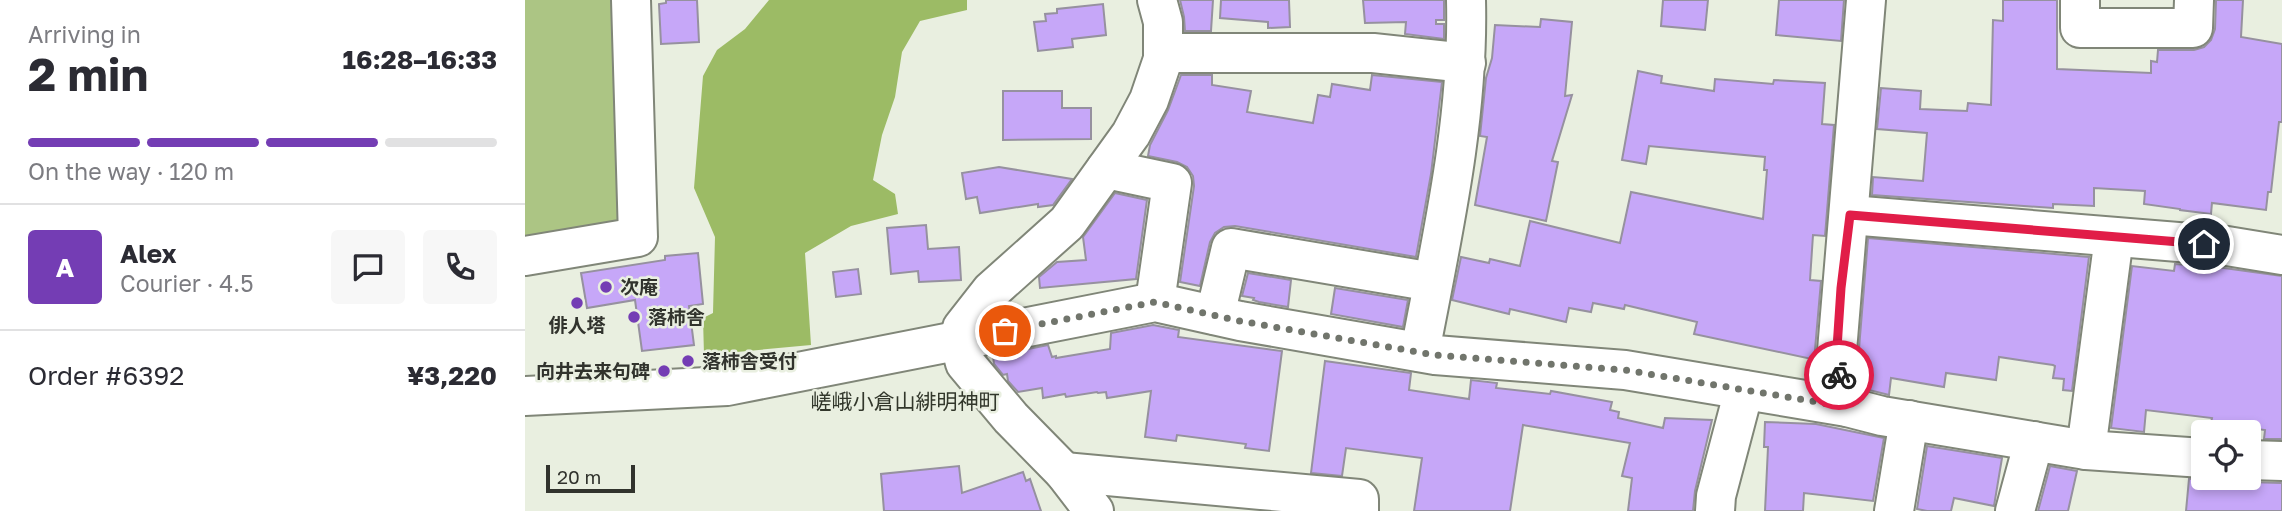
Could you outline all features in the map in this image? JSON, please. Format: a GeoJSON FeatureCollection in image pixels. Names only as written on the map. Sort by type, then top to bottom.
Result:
{"type":"FeatureCollection","features":[{"type":"Feature","properties":{"kind":"street"},"geometry":{"type":"LineString","coordinates":[[525,256],[638,237],[631,0]]}},
{"type":"Feature","properties":{"kind":"street"},"geometry":{"type":"LineString","coordinates":[[1094,511],[1064,472],[1011,418],[964,363],[959,340],[962,328],[991,291],[1067,223],[1131,134],[1149,100],[1163,53],[1163,22],[1157,0]]}},
{"type":"Feature","properties":{"kind":"street"},"geometry":{"type":"LineString","coordinates":[[1420,352],[1463,105],[1466,0]]}},
{"type":"Feature","properties":{"kind":"street"},"geometry":{"type":"LineString","coordinates":[[1847,407],[1836,363],[1866,0]]}},
{"type":"Feature","properties":{"kind":"street"},"geometry":{"type":"LineString","coordinates":[[2080,0],[2080,28],[2193,28],[2194,0]]}},
{"type":"Feature","properties":{"kind":"street"},"geometry":{"type":"LineString","coordinates":[[1163,53],[1373,53],[1466,63]]}},
{"type":"Feature","properties":{"kind":"street"},"geometry":{"type":"LineString","coordinates":[[1106,169],[1172,183],[1155,302]]}},
{"type":"Feature","properties":{"kind":"street"},"geometry":{"type":"LineString","coordinates":[[1850,215],[2227,246],[2282,255]]}},
{"type":"Feature","properties":{"kind":"street"},"geometry":{"type":"LineString","coordinates":[[2086,450],[2114,237]]}},
{"type":"Feature","properties":{"kind":"street"},"geometry":{"type":"LineString","coordinates":[[1215,315],[1231,248],[1433,282]]}},
{"type":"Feature","properties":{"kind":"street"},"geometry":{"type":"LineString","coordinates":[[525,396],[727,386],[1155,302],[1420,352],[1479,360],[1625,370],[2086,450],[2191,457]]}},
{"type":"Feature","properties":{"kind":"street"},"geometry":{"type":"LineString","coordinates":[[1715,511],[1716,496],[1744,390]]}},
{"type":"Feature","properties":{"kind":"street"},"geometry":{"type":"LineString","coordinates":[[1894,511],[1909,420]]}},
{"type":"Feature","properties":{"kind":"street"},"geometry":{"type":"LineString","coordinates":[[2015,511],[2034,440]]}},
{"type":"Feature","properties":{"kind":"street"},"geometry":{"type":"LineString","coordinates":[[2261,460],[2282,461]]}},
{"type":"Feature","properties":{"kind":"street"},"geometry":{"type":"LineString","coordinates":[[1064,472],[1359,499],[1359,511]]}},
{"type":"Feature","properties":{"kind":"green space"},"geometry":{"type":"Polygon","coordinates":[[[525,0],[614,0],[619,223],[525,241],[525,0]]]}},
{"type":"Feature","properties":{"kind":"green space"},"geometry":{"type":"Polygon","coordinates":[[[769,0],[967,0],[967,10],[920,21],[902,52],[895,97],[882,135],[873,180],[895,194],[898,214],[851,226],[805,253],[811,345],[704,355],[703,318],[713,313],[715,237],[694,188],[703,76],[717,50],[745,29],[769,0]]]}},
{"type":"Feature","properties":{"kind":"building"},"geometry":{"type":"Polygon","coordinates":[[[666,0],[697,0],[699,42],[661,44],[659,4],[666,3],[666,0]]]}},
{"type":"Feature","properties":{"kind":"building"},"geometry":{"type":"Polygon","coordinates":[[[1180,0],[1213,0],[1211,31],[1185,31],[1180,0]]]}},
{"type":"Feature","properties":{"kind":"building"},"geometry":{"type":"Polygon","coordinates":[[[1221,0],[1289,0],[1290,27],[1268,28],[1268,22],[1220,18],[1221,0]]]}},
{"type":"Feature","properties":{"kind":"building"},"geometry":{"type":"Polygon","coordinates":[[[1363,0],[1444,0],[1444,20],[1436,20],[1436,24],[1444,24],[1444,39],[1405,34],[1406,22],[1365,23],[1363,0]]]}},
{"type":"Feature","properties":{"kind":"building"},"geometry":{"type":"Polygon","coordinates":[[[1663,0],[1708,0],[1705,30],[1661,26],[1663,0]]]}},
{"type":"Feature","properties":{"kind":"building"},"geometry":{"type":"Polygon","coordinates":[[[1779,0],[1844,0],[1841,41],[1776,35],[1779,0]]]}},
{"type":"Feature","properties":{"kind":"building"},"geometry":{"type":"Polygon","coordinates":[[[2003,0],[2057,0],[2057,69],[2151,73],[2151,61],[2157,62],[2158,50],[2194,50],[2204,47],[2211,40],[2215,29],[2216,0],[2243,0],[2241,37],[2282,44],[2282,122],[2279,122],[2271,192],[2268,192],[2266,210],[2212,203],[2211,214],[2144,204],[2145,191],[2094,188],[2094,206],[2053,204],[2053,208],[1872,195],[1873,177],[1923,181],[1927,133],[1877,129],[1881,88],[1921,91],[1920,109],[1967,111],[1968,103],[1991,105],[1993,20],[2003,21],[2003,0]]]}},
{"type":"Feature","properties":{"kind":"building"},"geometry":{"type":"Polygon","coordinates":[[[1103,4],[1106,35],[1072,39],[1073,47],[1038,51],[1034,22],[1046,21],[1045,14],[1057,13],[1057,9],[1103,4]]]}},
{"type":"Feature","properties":{"kind":"building"},"geometry":{"type":"Polygon","coordinates":[[[1541,19],[1572,22],[1565,96],[1572,95],[1552,161],[1558,162],[1546,221],[1475,205],[1487,137],[1480,136],[1495,25],[1540,27],[1541,19]]]}},
{"type":"Feature","properties":{"kind":"building"},"geometry":{"type":"Polygon","coordinates":[[[1638,71],[1662,76],[1661,83],[1714,91],[1715,79],[1773,84],[1774,80],[1825,83],[1822,124],[1834,125],[1825,236],[1813,235],[1810,280],[1821,281],[1814,361],[1817,378],[1813,379],[1812,359],[1694,334],[1697,322],[1625,305],[1624,309],[1593,303],[1591,312],[1569,308],[1566,322],[1510,309],[1509,314],[1452,300],[1461,257],[1489,263],[1490,259],[1520,266],[1530,221],[1620,243],[1631,192],[1763,219],[1767,170],[1764,170],[1765,157],[1649,146],[1646,164],[1622,160],[1638,71]]]}},
{"type":"Feature","properties":{"kind":"building"},"geometry":{"type":"Polygon","coordinates":[[[1181,75],[1212,75],[1212,85],[1251,91],[1247,112],[1313,123],[1318,95],[1330,97],[1332,84],[1370,90],[1372,75],[1442,82],[1431,174],[1416,257],[1235,226],[1224,227],[1215,233],[1210,242],[1200,286],[1180,282],[1194,186],[1193,176],[1187,167],[1177,162],[1148,156],[1150,145],[1168,110],[1181,75]]]}},
{"type":"Feature","properties":{"kind":"building"},"geometry":{"type":"Polygon","coordinates":[[[1003,91],[1062,91],[1062,108],[1091,108],[1091,139],[1003,140],[1003,91]]]}},
{"type":"Feature","properties":{"kind":"building"},"geometry":{"type":"Polygon","coordinates":[[[999,167],[1072,179],[1053,205],[1038,207],[1038,204],[980,213],[977,197],[966,199],[962,173],[999,167]]]}},
{"type":"Feature","properties":{"kind":"building"},"geometry":{"type":"Polygon","coordinates":[[[1115,193],[1147,200],[1136,279],[1040,288],[1039,277],[1057,262],[1086,260],[1083,237],[1115,193]]]}},
{"type":"Feature","properties":{"kind":"building"},"geometry":{"type":"Polygon","coordinates":[[[926,225],[928,249],[959,247],[961,280],[919,282],[918,271],[891,274],[887,228],[926,225]]]}},
{"type":"Feature","properties":{"kind":"building"},"geometry":{"type":"Polygon","coordinates":[[[1868,238],[2089,257],[2072,391],[2063,390],[2064,379],[2053,378],[2053,365],[1999,357],[1996,380],[1946,373],[1944,387],[1891,378],[1889,395],[1865,389],[1858,361],[1868,238]]]}},
{"type":"Feature","properties":{"kind":"building"},"geometry":{"type":"Polygon","coordinates":[[[698,253],[703,304],[689,306],[694,345],[642,351],[635,300],[587,308],[581,273],[665,260],[665,256],[698,253]]]}},
{"type":"Feature","properties":{"kind":"building"},"geometry":{"type":"Polygon","coordinates":[[[2175,264],[2282,276],[2282,439],[2264,439],[2265,430],[2261,429],[2261,420],[2212,420],[2146,410],[2144,432],[2111,428],[2132,266],[2174,271],[2175,264]]]}},
{"type":"Feature","properties":{"kind":"building"},"geometry":{"type":"Polygon","coordinates":[[[858,269],[861,294],[836,297],[833,272],[858,269]]]}},
{"type":"Feature","properties":{"kind":"building"},"geometry":{"type":"Polygon","coordinates":[[[1248,273],[1291,280],[1288,307],[1242,296],[1248,273]]]}},
{"type":"Feature","properties":{"kind":"building"},"geometry":{"type":"Polygon","coordinates":[[[1335,288],[1408,300],[1403,327],[1331,314],[1335,288]]]}},
{"type":"Feature","properties":{"kind":"building"},"geometry":{"type":"Polygon","coordinates":[[[1153,325],[1179,330],[1178,337],[1282,351],[1269,451],[1245,448],[1246,444],[1177,435],[1176,441],[1145,437],[1151,391],[1107,398],[1106,392],[1097,392],[1043,398],[1042,388],[1018,392],[1008,381],[1007,374],[1003,375],[994,364],[993,356],[1048,345],[1052,357],[1056,358],[1110,349],[1111,333],[1153,325]]]}},
{"type":"Feature","properties":{"kind":"building"},"geometry":{"type":"Polygon","coordinates":[[[1325,361],[1411,373],[1409,390],[1469,399],[1471,380],[1497,383],[1496,388],[1550,394],[1551,391],[1612,402],[1610,410],[1619,412],[1618,418],[1663,428],[1665,418],[1712,420],[1695,491],[1693,511],[1628,511],[1632,478],[1622,476],[1630,443],[1523,425],[1510,511],[1414,511],[1422,458],[1346,448],[1342,476],[1311,473],[1325,361]]]}},
{"type":"Feature","properties":{"kind":"building"},"geometry":{"type":"Polygon","coordinates":[[[1765,422],[1816,424],[1884,438],[1873,501],[1804,493],[1803,511],[1765,511],[1768,447],[1764,447],[1765,422]]]}},
{"type":"Feature","properties":{"kind":"building"},"geometry":{"type":"Polygon","coordinates":[[[1927,446],[2002,458],[1994,506],[1954,498],[1951,511],[1917,509],[1927,446]]]}},
{"type":"Feature","properties":{"kind":"building"},"geometry":{"type":"Polygon","coordinates":[[[959,466],[962,493],[1023,472],[1026,481],[1030,479],[1041,511],[884,511],[881,474],[959,466]]]}},
{"type":"Feature","properties":{"kind":"building"},"geometry":{"type":"Polygon","coordinates":[[[2050,466],[2077,471],[2068,511],[2038,511],[2050,466]]]}},
{"type":"Feature","properties":{"kind":"building"},"geometry":{"type":"Polygon","coordinates":[[[2189,479],[2191,490],[2261,490],[2261,482],[2282,483],[2282,511],[2186,511],[2189,479]]]}},
{"type":"Feature","properties":{"kind":"way so far"},"geometry":{"type":"LineString","coordinates":[[1005,331],[1155,302],[1240,321],[1435,355],[1625,370],[1847,407],[1839,375]]}},
{"type":"Feature","properties":{"kind":"place","name":"次庵"},"geometry":{"type":"Point","coordinates":[606,287]}},
{"type":"Feature","properties":{"kind":"place","name":"俳人塔"},"geometry":{"type":"Point","coordinates":[577,303]}},
{"type":"Feature","properties":{"kind":"place","name":"落柿舎"},"geometry":{"type":"Point","coordinates":[634,317]}},
{"type":"Feature","properties":{"kind":"place","name":"落柿舎受付"},"geometry":{"type":"Point","coordinates":[688,361]}},
{"type":"Feature","properties":{"kind":"place","name":"向井去来句碑"},"geometry":{"type":"Point","coordinates":[664,371]}},
{"type":"Feature","properties":{"kind":"district","name":"嵯峨小倉山緋明神町"},"geometry":{"type":"Point","coordinates":[905,402]}},
{"type":"Feature","properties":{"kind":"route"},"geometry":{"type":"LineString","coordinates":[[1839,375],[1836,363],[1841,288],[1850,215],[2204,244]]}}]}
